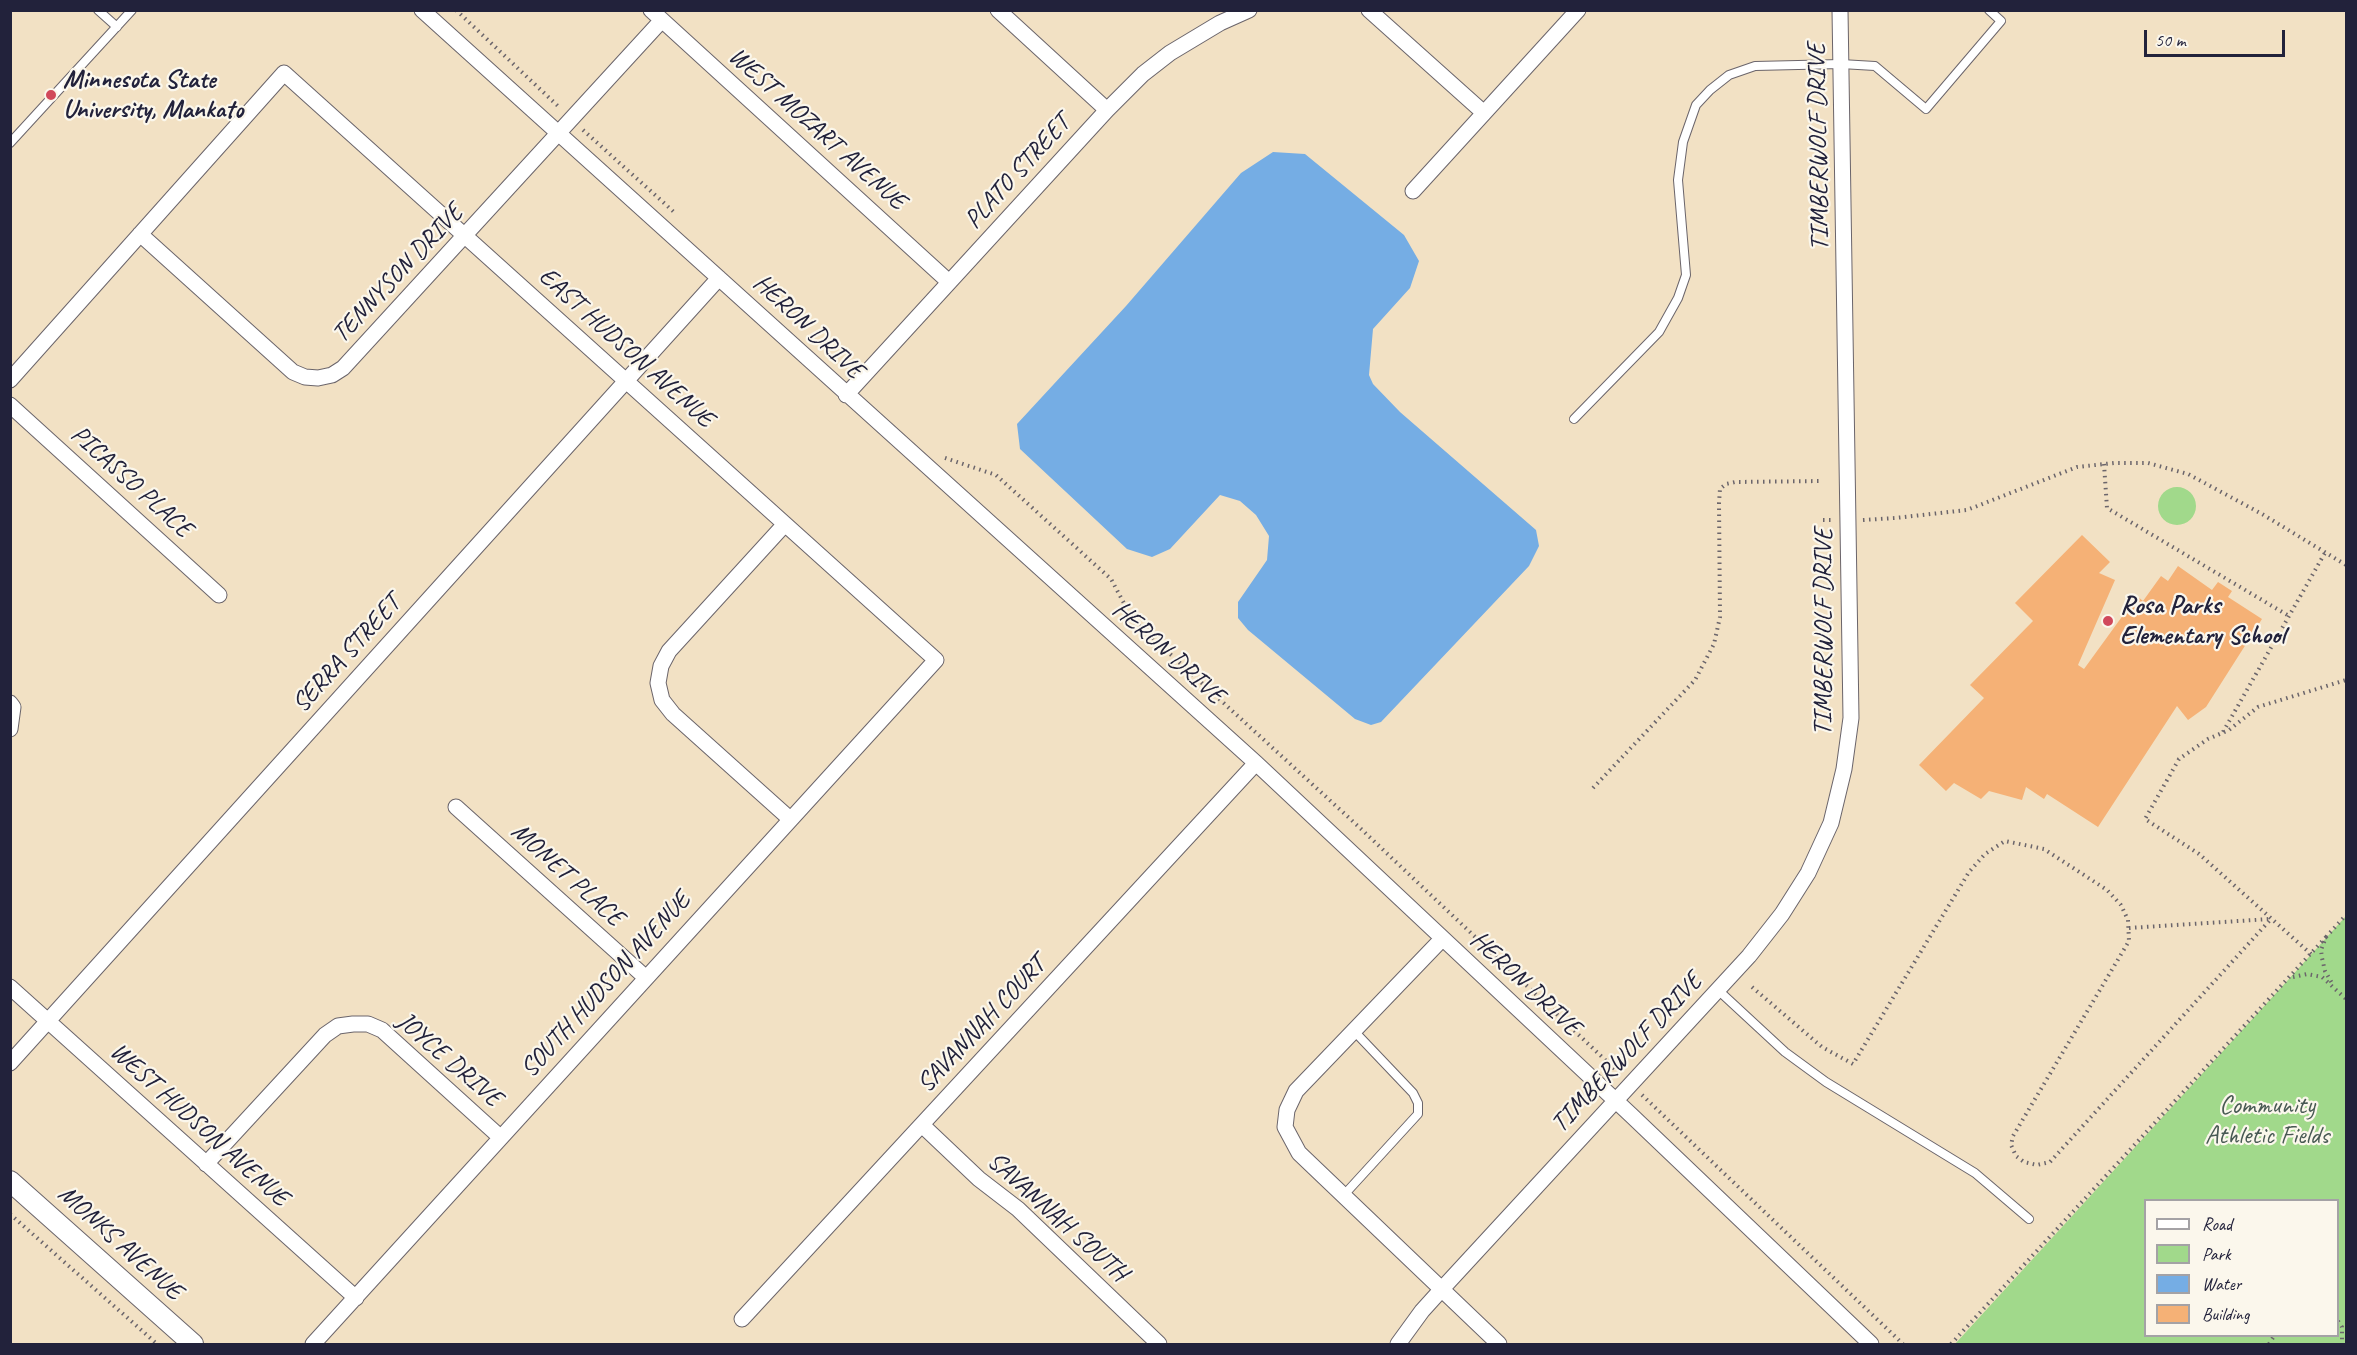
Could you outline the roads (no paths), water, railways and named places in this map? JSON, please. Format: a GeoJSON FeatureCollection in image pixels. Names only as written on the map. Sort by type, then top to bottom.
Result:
{"type":"FeatureCollection","features":[{"type":"Feature","properties":{"kind":"street","name":"HERON DRIVE"},"geometry":{"type":"LineString","coordinates":[[422,10],[1256,764],[1871,1344]]}},
{"type":"Feature","properties":{"kind":"street"},"geometry":{"type":"LineString","coordinates":[[998,10],[1107,110]]}},
{"type":"Feature","properties":{"kind":"street","name":"PLATO STREET"},"geometry":{"type":"LineString","coordinates":[[846,395],[1107,110],[1143,74],[1170,53],[1220,23],[1249,10]]}},
{"type":"Feature","properties":{"kind":"street"},"geometry":{"type":"LineString","coordinates":[[1369,10],[1484,113]]}},
{"type":"Feature","properties":{"kind":"street"},"geometry":{"type":"LineString","coordinates":[[1413,191],[1578,10]]}},
{"type":"Feature","properties":{"kind":"street","name":"TIMBERWOLF DRIVE"},"geometry":{"type":"LineString","coordinates":[[1398,1344],[1422,1311],[1749,956],[1782,914],[1808,873],[1831,823],[1844,769],[1851,718],[1840,10]]}},
{"type":"Feature","properties":{"kind":"street","name":"TENNYSON DRIVE"},"geometry":{"type":"LineString","coordinates":[[140,234],[293,372],[304,377],[318,378],[332,375],[343,368],[572,120],[656,15]]}},
{"type":"Feature","properties":{"kind":"street","name":"WEST MOZART AVENUE"},"geometry":{"type":"LineString","coordinates":[[656,15],[950,282]]}},
{"type":"Feature","properties":{"kind":"street","name":"EAST HUDSON AVENUE"},"geometry":{"type":"LineString","coordinates":[[140,234],[284,73],[936,660]]}},
{"type":"Feature","properties":{"kind":"street"},"geometry":{"type":"LineString","coordinates":[[10,380],[140,234]]}},
{"type":"Feature","properties":{"kind":"street","name":"SERRA STREET"},"geometry":{"type":"LineString","coordinates":[[10,1063],[719,278]]}},
{"type":"Feature","properties":{"kind":"street","name":"PICASSO PLACE"},"geometry":{"type":"LineString","coordinates":[[10,405],[219,595]]}},
{"type":"Feature","properties":{"kind":"street"},"geometry":{"type":"LineString","coordinates":[[785,524],[669,651],[661,666],[658,683],[662,700],[673,714],[790,819]]}},
{"type":"Feature","properties":{"kind":"street","name":"SOUTH HUDSON AVENUE"},"geometry":{"type":"LineString","coordinates":[[313,1344],[936,660]]}},
{"type":"Feature","properties":{"kind":"street"},"geometry":{"type":"LineString","coordinates":[[10,703],[13,707],[10,729]]}},
{"type":"Feature","properties":{"kind":"street","name":"SAVANNAH COURT"},"geometry":{"type":"LineString","coordinates":[[742,1319],[1256,764]]}},
{"type":"Feature","properties":{"kind":"street","name":"MONET PLACE"},"geometry":{"type":"LineString","coordinates":[[456,807],[645,977]]}},
{"type":"Feature","properties":{"kind":"street"},"geometry":{"type":"LineString","coordinates":[[1442,939],[1296,1092],[1287,1110],[1285,1127],[1299,1153],[1498,1344]]}},
{"type":"Feature","properties":{"kind":"street","name":"WEST HUDSON AVENUE"},"geometry":{"type":"LineString","coordinates":[[10,987],[356,1298]]}},
{"type":"Feature","properties":{"kind":"street","name":"JOYCE DRIVE"},"geometry":{"type":"LineString","coordinates":[[206,1164],[325,1035],[338,1026],[353,1024],[368,1024],[382,1030],[500,1137]]}},
{"type":"Feature","properties":{"kind":"street","name":"SAVANNAH SOUTH"},"geometry":{"type":"LineString","coordinates":[[922,1125],[979,1179],[1018,1209],[1159,1344]]}},
{"type":"Feature","properties":{"kind":"street","name":"MONKS AVENUE"},"geometry":{"type":"LineString","coordinates":[[10,1181],[193,1344]]}},
{"type":"Feature","properties":{"kind":"lane"},"geometry":{"type":"LineString","coordinates":[[98,10],[117,27]]}},
{"type":"Feature","properties":{"kind":"lane"},"geometry":{"type":"LineString","coordinates":[[10,142],[132,10]]}},
{"type":"Feature","properties":{"kind":"lane"},"geometry":{"type":"LineString","coordinates":[[1574,419],[1659,332],[1678,298],[1686,275],[1678,180],[1683,142],[1696,105],[1729,75],[1755,66],[1841,64],[1875,66],[1926,109],[2001,21],[1989,10]]}},
{"type":"Feature","properties":{"kind":"lane"},"geometry":{"type":"LineString","coordinates":[[1718,990],[1785,1052],[1826,1082],[1966,1167],[1999,1191],[2029,1219]]}},
{"type":"Feature","properties":{"kind":"lane"},"geometry":{"type":"LineString","coordinates":[[1344,1196],[1418,1114],[1418,1103],[1413,1093],[1354,1031]]}},
{"type":"Feature","properties":{"kind":"water"},"geometry":{"type":"Polygon","coordinates":[[[1273,152],[1305,154],[1404,235],[1419,261],[1410,288],[1373,329],[1369,375],[1373,384],[1400,412],[1536,530],[1539,546],[1529,566],[1381,722],[1371,725],[1355,719],[1248,630],[1238,618],[1238,602],[1267,560],[1269,536],[1256,515],[1240,501],[1220,495],[1170,549],[1152,557],[1127,549],[1020,449],[1017,424],[1126,306],[1241,173],[1273,152]]]}},
{"type":"Feature","properties":{"kind":"place","name":"Minnesota State University, Mankato"},"geometry":{"type":"Point","coordinates":[51,95]}},
{"type":"Feature","properties":{"kind":"place","name":"Rosa Parks Elementary School"},"geometry":{"type":"Point","coordinates":[2108,621]}},
{"type":"Feature","properties":{"kind":"park label","name":"Community Athletic Fields"},"geometry":{"type":"Point","coordinates":[2267,1121]}}]}
